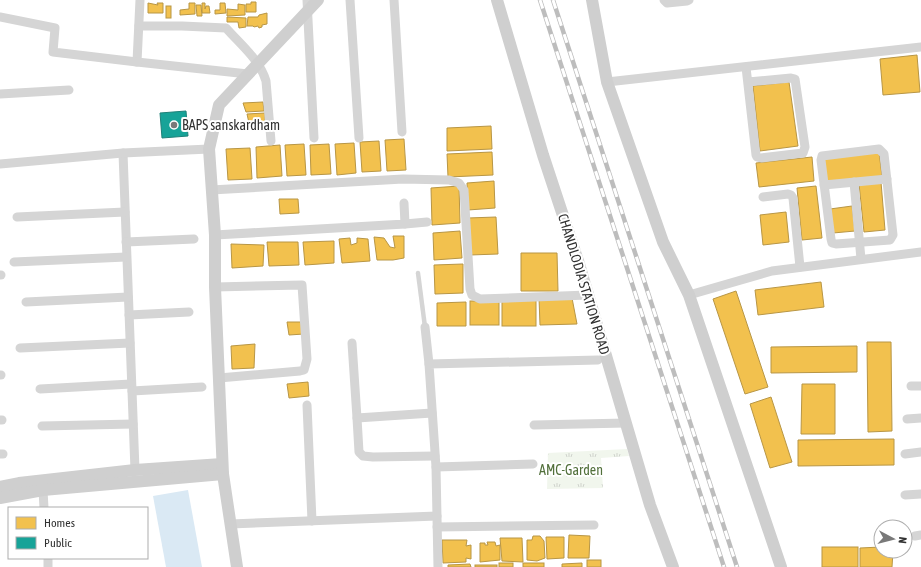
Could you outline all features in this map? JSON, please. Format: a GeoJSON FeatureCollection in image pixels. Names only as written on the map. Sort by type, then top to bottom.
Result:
{"type":"FeatureCollection","features":[{"type":"Feature","properties":{"kind":"street"},"geometry":{"type":"LineString","coordinates":[[137,62],[140,0]]}},
{"type":"Feature","properties":{"kind":"street"},"geometry":{"type":"LineString","coordinates":[[237,567],[223,469],[215,287],[215,235],[209,150],[219,104],[258,63],[307,6],[318,0]]}},
{"type":"Feature","properties":{"kind":"street"},"geometry":{"type":"LineString","coordinates":[[350,0],[359,138]]}},
{"type":"Feature","properties":{"kind":"street"},"geometry":{"type":"LineString","coordinates":[[394,0],[402,132]]}},
{"type":"Feature","properties":{"kind":"street","name":"CHANDLODIA STATION ROAD"},"geometry":{"type":"LineString","coordinates":[[497,0],[543,155],[588,295],[650,505],[673,567]]}},
{"type":"Feature","properties":{"kind":"street"},"geometry":{"type":"LineString","coordinates":[[592,0],[607,82],[663,242],[689,295],[782,567]]}},
{"type":"Feature","properties":{"kind":"street"},"geometry":{"type":"LineString","coordinates":[[664,0],[666,3],[670,3],[689,0]]}},
{"type":"Feature","properties":{"kind":"street"},"geometry":{"type":"LineString","coordinates":[[307,6],[314,138]]}},
{"type":"Feature","properties":{"kind":"street"},"geometry":{"type":"LineString","coordinates":[[0,16],[55,28],[53,52],[248,74]]}},
{"type":"Feature","properties":{"kind":"street"},"geometry":{"type":"LineString","coordinates":[[139,26],[226,28],[258,63],[264,74],[266,81],[271,141]]}},
{"type":"Feature","properties":{"kind":"street"},"geometry":{"type":"LineString","coordinates":[[607,82],[921,47]]}},
{"type":"Feature","properties":{"kind":"street"},"geometry":{"type":"LineString","coordinates":[[746,67],[757,157],[761,158],[803,153],[805,147],[795,79],[791,78],[748,82]]}},
{"type":"Feature","properties":{"kind":"street"},"geometry":{"type":"LineString","coordinates":[[0,94],[69,90]]}},
{"type":"Feature","properties":{"kind":"street"},"geometry":{"type":"LineString","coordinates":[[879,149],[884,154],[887,179],[893,235],[892,238],[890,240],[836,244],[832,243],[821,160],[822,156],[879,149]]}},
{"type":"Feature","properties":{"kind":"street"},"geometry":{"type":"LineString","coordinates":[[0,164],[122,153],[209,150]]}},
{"type":"Feature","properties":{"kind":"street"},"geometry":{"type":"LineString","coordinates":[[122,153],[135,470]]}},
{"type":"Feature","properties":{"kind":"street"},"geometry":{"type":"LineString","coordinates":[[211,190],[403,179],[449,180],[459,183],[464,190],[470,289],[472,295],[480,299],[588,295]]}},
{"type":"Feature","properties":{"kind":"street"},"geometry":{"type":"LineString","coordinates":[[824,185],[887,179]]}},
{"type":"Feature","properties":{"kind":"street"},"geometry":{"type":"LineString","coordinates":[[854,182],[861,259]]}},
{"type":"Feature","properties":{"kind":"street"},"geometry":{"type":"LineString","coordinates":[[763,197],[788,194],[794,198],[800,267]]}},
{"type":"Feature","properties":{"kind":"street"},"geometry":{"type":"LineString","coordinates":[[404,203],[405,224]]}},
{"type":"Feature","properties":{"kind":"street"},"geometry":{"type":"LineString","coordinates":[[17,217],[125,212]]}},
{"type":"Feature","properties":{"kind":"street"},"geometry":{"type":"LineString","coordinates":[[215,235],[427,222]]}},
{"type":"Feature","properties":{"kind":"street"},"geometry":{"type":"LineString","coordinates":[[126,242],[194,239]]}},
{"type":"Feature","properties":{"kind":"street"},"geometry":{"type":"LineString","coordinates":[[689,295],[772,271],[921,252]]}},
{"type":"Feature","properties":{"kind":"street"},"geometry":{"type":"LineString","coordinates":[[14,262],[126,257]]}},
{"type":"Feature","properties":{"kind":"street"},"geometry":{"type":"LineString","coordinates":[[215,287],[302,285],[307,360],[306,367],[304,370],[300,371],[219,378]]}},
{"type":"Feature","properties":{"kind":"street"},"geometry":{"type":"LineString","coordinates":[[26,302],[128,297]]}},
{"type":"Feature","properties":{"kind":"street"},"geometry":{"type":"LineString","coordinates":[[129,316],[189,312]]}},
{"type":"Feature","properties":{"kind":"street"},"geometry":{"type":"LineString","coordinates":[[425,326],[436,467],[438,567]]}},
{"type":"Feature","properties":{"kind":"street"},"geometry":{"type":"LineString","coordinates":[[20,348],[130,343]]}},
{"type":"Feature","properties":{"kind":"street"},"geometry":{"type":"LineString","coordinates":[[352,343],[359,452],[363,456],[373,458],[435,456]]}},
{"type":"Feature","properties":{"kind":"street"},"geometry":{"type":"LineString","coordinates":[[429,364],[598,360]]}},
{"type":"Feature","properties":{"kind":"street"},"geometry":{"type":"LineString","coordinates":[[911,386],[921,386]]}},
{"type":"Feature","properties":{"kind":"street"},"geometry":{"type":"LineString","coordinates":[[40,389],[202,387]]}},
{"type":"Feature","properties":{"kind":"street"},"geometry":{"type":"LineString","coordinates":[[307,405],[312,521]]}},
{"type":"Feature","properties":{"kind":"street"},"geometry":{"type":"LineString","coordinates":[[357,418],[432,413]]}},
{"type":"Feature","properties":{"kind":"street"},"geometry":{"type":"LineString","coordinates":[[907,419],[921,418]]}},
{"type":"Feature","properties":{"kind":"street"},"geometry":{"type":"LineString","coordinates":[[534,426],[626,423]]}},
{"type":"Feature","properties":{"kind":"street"},"geometry":{"type":"LineString","coordinates":[[42,426],[133,424]]}},
{"type":"Feature","properties":{"kind":"street"},"geometry":{"type":"LineString","coordinates":[[905,454],[921,452]]}},
{"type":"Feature","properties":{"kind":"street"},"geometry":{"type":"LineString","coordinates":[[436,467],[533,464]]}},
{"type":"Feature","properties":{"kind":"street"},"geometry":{"type":"LineString","coordinates":[[0,487],[19,483],[135,470],[223,469]]}},
{"type":"Feature","properties":{"kind":"street"},"geometry":{"type":"LineString","coordinates":[[0,498],[43,490],[223,469]]}},
{"type":"Feature","properties":{"kind":"street"},"geometry":{"type":"LineString","coordinates":[[43,490],[44,507]]}},
{"type":"Feature","properties":{"kind":"street"},"geometry":{"type":"LineString","coordinates":[[905,495],[921,494]]}},
{"type":"Feature","properties":{"kind":"street"},"geometry":{"type":"LineString","coordinates":[[230,524],[437,516]]}},
{"type":"Feature","properties":{"kind":"street"},"geometry":{"type":"LineString","coordinates":[[437,526],[594,525]]}},
{"type":"Feature","properties":{"kind":"lane"},"geometry":{"type":"LineString","coordinates":[[418,273],[425,326]]}},
{"type":"Feature","properties":{"kind":"green space","name":"AMC-Garden"},"geometry":{"type":"Polygon","coordinates":[[[627,449],[629,456],[601,458],[603,488],[547,489],[548,453],[627,449]]]}},
{"type":"Feature","properties":{"kind":"shaded area"},"geometry":{"type":"Polygon","coordinates":[[[188,490],[202,567],[166,567],[153,496],[188,490]]]}},
{"type":"Feature","properties":{"kind":"building: Homes"},"geometry":{"type":"Polygon","coordinates":[[[251,2],[256,2],[256,12],[246,12],[246,4],[251,4],[251,2]]]}},
{"type":"Feature","properties":{"kind":"building: Homes"},"geometry":{"type":"Polygon","coordinates":[[[148,3],[158,5],[157,3],[163,3],[163,13],[148,13],[148,3]]]}},
{"type":"Feature","properties":{"kind":"building: Homes"},"geometry":{"type":"Polygon","coordinates":[[[189,3],[195,3],[195,14],[180,15],[180,10],[189,9],[189,3]]]}},
{"type":"Feature","properties":{"kind":"building: Homes"},"geometry":{"type":"Polygon","coordinates":[[[202,3],[205,3],[205,9],[206,6],[209,6],[210,13],[202,13],[202,3]]]}},
{"type":"Feature","properties":{"kind":"building: Homes"},"geometry":{"type":"Polygon","coordinates":[[[220,3],[225,3],[226,13],[215,14],[215,10],[220,10],[220,3]]]}},
{"type":"Feature","properties":{"kind":"building: Homes"},"geometry":{"type":"Polygon","coordinates":[[[238,4],[245,5],[245,15],[227,16],[227,9],[238,10],[238,4]]]}},
{"type":"Feature","properties":{"kind":"building: Homes"},"geometry":{"type":"Polygon","coordinates":[[[196,5],[201,5],[202,16],[197,16],[196,5]]]}},
{"type":"Feature","properties":{"kind":"building: Homes"},"geometry":{"type":"Polygon","coordinates":[[[166,6],[171,6],[171,18],[166,18],[166,6]]]}},
{"type":"Feature","properties":{"kind":"building: Homes"},"geometry":{"type":"Polygon","coordinates":[[[267,13],[267,24],[262,25],[262,27],[259,28],[258,26],[247,26],[248,17],[258,17],[259,15],[267,13]]]}},
{"type":"Feature","properties":{"kind":"building: Homes"},"geometry":{"type":"Polygon","coordinates":[[[227,17],[246,18],[246,27],[239,28],[238,22],[227,22],[227,17]]]}},
{"type":"Feature","properties":{"kind":"building: Homes"},"geometry":{"type":"Polygon","coordinates":[[[917,55],[920,92],[883,95],[880,59],[917,55]]]}},
{"type":"Feature","properties":{"kind":"building: Homes"},"geometry":{"type":"Polygon","coordinates":[[[789,82],[798,146],[760,151],[753,86],[789,82]]]}},
{"type":"Feature","properties":{"kind":"building: Homes"},"geometry":{"type":"Polygon","coordinates":[[[263,102],[264,111],[246,112],[243,103],[263,102]]]}},
{"type":"Feature","properties":{"kind":"building: Homes"},"geometry":{"type":"Polygon","coordinates":[[[265,113],[265,122],[249,123],[247,114],[265,113]]]}},
{"type":"Feature","properties":{"kind":"building: Homes"},"geometry":{"type":"Polygon","coordinates":[[[491,126],[492,149],[447,151],[447,128],[491,126]]]}},
{"type":"Feature","properties":{"kind":"building: Homes"},"geometry":{"type":"Polygon","coordinates":[[[404,139],[406,170],[387,171],[385,140],[404,139]]]}},
{"type":"Feature","properties":{"kind":"building: Homes"},"geometry":{"type":"Polygon","coordinates":[[[379,141],[381,171],[362,172],[360,142],[379,141]]]}},
{"type":"Feature","properties":{"kind":"building: Homes"},"geometry":{"type":"Polygon","coordinates":[[[354,143],[356,173],[337,175],[335,144],[354,143]]]}},
{"type":"Feature","properties":{"kind":"building: Homes"},"geometry":{"type":"Polygon","coordinates":[[[304,144],[306,175],[287,176],[285,145],[304,144]]]}},
{"type":"Feature","properties":{"kind":"building: Homes"},"geometry":{"type":"Polygon","coordinates":[[[329,144],[331,174],[311,175],[310,145],[329,144]]]}},
{"type":"Feature","properties":{"kind":"building: Homes"},"geometry":{"type":"Polygon","coordinates":[[[280,145],[282,176],[257,178],[256,147],[280,145]]]}},
{"type":"Feature","properties":{"kind":"building: Homes"},"geometry":{"type":"Polygon","coordinates":[[[250,148],[252,179],[228,180],[226,149],[250,148]]]}},
{"type":"Feature","properties":{"kind":"building: Homes"},"geometry":{"type":"Polygon","coordinates":[[[492,152],[493,175],[448,177],[447,154],[492,152]]]}},
{"type":"Feature","properties":{"kind":"building: Homes"},"geometry":{"type":"Polygon","coordinates":[[[879,152],[882,176],[826,182],[824,158],[879,152]]]}},
{"type":"Feature","properties":{"kind":"building: Homes"},"geometry":{"type":"Polygon","coordinates":[[[812,157],[814,181],[759,187],[756,163],[812,157]]]}},
{"type":"Feature","properties":{"kind":"building: Homes"},"geometry":{"type":"Polygon","coordinates":[[[494,181],[495,208],[468,210],[467,183],[494,181]]]}},
{"type":"Feature","properties":{"kind":"building: Homes"},"geometry":{"type":"Polygon","coordinates":[[[881,182],[885,230],[864,232],[859,184],[881,182]]]}},
{"type":"Feature","properties":{"kind":"building: Homes"},"geometry":{"type":"Polygon","coordinates":[[[459,186],[460,223],[432,225],[431,188],[459,186]]]}},
{"type":"Feature","properties":{"kind":"building: Homes"},"geometry":{"type":"Polygon","coordinates":[[[816,186],[822,238],[802,240],[797,188],[816,186]]]}},
{"type":"Feature","properties":{"kind":"building: Homes"},"geometry":{"type":"Polygon","coordinates":[[[279,199],[298,199],[299,213],[280,214],[279,199]]]}},
{"type":"Feature","properties":{"kind":"building: Homes"},"geometry":{"type":"Polygon","coordinates":[[[852,206],[855,231],[833,233],[830,209],[852,206]]]}},
{"type":"Feature","properties":{"kind":"building: Homes"},"geometry":{"type":"Polygon","coordinates":[[[786,212],[789,242],[763,245],[760,215],[786,212]]]}},
{"type":"Feature","properties":{"kind":"building: Homes"},"geometry":{"type":"Polygon","coordinates":[[[496,217],[498,254],[470,255],[468,218],[496,217]]]}},
{"type":"Feature","properties":{"kind":"building: Homes"},"geometry":{"type":"Polygon","coordinates":[[[460,231],[462,258],[434,260],[433,233],[460,231]]]}},
{"type":"Feature","properties":{"kind":"building: Homes"},"geometry":{"type":"Polygon","coordinates":[[[393,236],[404,236],[404,258],[377,260],[374,237],[384,238],[390,247],[395,248],[393,236]]]}},
{"type":"Feature","properties":{"kind":"building: Homes"},"geometry":{"type":"Polygon","coordinates":[[[350,238],[351,245],[357,243],[357,238],[368,239],[370,261],[342,263],[339,239],[350,238]]]}},
{"type":"Feature","properties":{"kind":"building: Homes"},"geometry":{"type":"Polygon","coordinates":[[[334,241],[334,263],[305,265],[303,242],[334,241]]]}},
{"type":"Feature","properties":{"kind":"building: Homes"},"geometry":{"type":"Polygon","coordinates":[[[267,242],[298,242],[299,265],[269,266],[267,242]]]}},
{"type":"Feature","properties":{"kind":"building: Homes"},"geometry":{"type":"Polygon","coordinates":[[[231,244],[264,245],[263,266],[232,268],[231,244]]]}},
{"type":"Feature","properties":{"kind":"building: Homes"},"geometry":{"type":"Polygon","coordinates":[[[521,253],[557,253],[558,291],[521,291],[521,253]]]}},
{"type":"Feature","properties":{"kind":"building: Homes"},"geometry":{"type":"Polygon","coordinates":[[[463,264],[463,293],[435,294],[434,265],[463,264]]]}},
{"type":"Feature","properties":{"kind":"building: Homes"},"geometry":{"type":"Polygon","coordinates":[[[821,282],[824,307],[758,315],[755,290],[821,282]]]}},
{"type":"Feature","properties":{"kind":"building: Homes"},"geometry":{"type":"Polygon","coordinates":[[[736,291],[768,387],[745,394],[713,299],[736,291]]]}},
{"type":"Feature","properties":{"kind":"building: Homes"},"geometry":{"type":"Polygon","coordinates":[[[539,298],[572,298],[577,324],[540,325],[539,298]]]}},
{"type":"Feature","properties":{"kind":"building: Homes"},"geometry":{"type":"Polygon","coordinates":[[[502,300],[536,300],[536,326],[502,326],[502,300]]]}},
{"type":"Feature","properties":{"kind":"building: Homes"},"geometry":{"type":"Polygon","coordinates":[[[470,301],[499,301],[499,325],[470,325],[470,301]]]}},
{"type":"Feature","properties":{"kind":"building: Homes"},"geometry":{"type":"Polygon","coordinates":[[[466,302],[466,326],[437,326],[437,303],[466,302]]]}},
{"type":"Feature","properties":{"kind":"building: Homes"},"geometry":{"type":"Polygon","coordinates":[[[287,322],[303,322],[304,334],[289,335],[287,322]]]}},
{"type":"Feature","properties":{"kind":"building: Homes"},"geometry":{"type":"Polygon","coordinates":[[[867,342],[891,342],[892,431],[868,432],[867,342]]]}},
{"type":"Feature","properties":{"kind":"building: Homes"},"geometry":{"type":"Polygon","coordinates":[[[255,344],[254,368],[232,369],[231,346],[255,344]]]}},
{"type":"Feature","properties":{"kind":"building: Homes"},"geometry":{"type":"Polygon","coordinates":[[[857,346],[857,372],[771,373],[771,347],[857,346]]]}},
{"type":"Feature","properties":{"kind":"building: Homes"},"geometry":{"type":"Polygon","coordinates":[[[308,382],[309,396],[289,398],[287,384],[308,382]]]}},
{"type":"Feature","properties":{"kind":"building: Homes"},"geometry":{"type":"Polygon","coordinates":[[[802,384],[835,384],[835,434],[801,434],[802,384]]]}},
{"type":"Feature","properties":{"kind":"building: Homes"},"geometry":{"type":"Polygon","coordinates":[[[771,397],[792,462],[770,468],[750,404],[771,397]]]}},
{"type":"Feature","properties":{"kind":"building: Homes"},"geometry":{"type":"Polygon","coordinates":[[[894,439],[894,465],[798,466],[798,440],[894,439]]]}},
{"type":"Feature","properties":{"kind":"building: Homes"},"geometry":{"type":"Polygon","coordinates":[[[569,535],[590,536],[589,558],[568,558],[569,535]]]}},
{"type":"Feature","properties":{"kind":"building: Homes"},"geometry":{"type":"Polygon","coordinates":[[[533,536],[540,536],[544,541],[545,558],[537,561],[527,560],[527,540],[532,540],[533,536]]]}},
{"type":"Feature","properties":{"kind":"building: Homes"},"geometry":{"type":"Polygon","coordinates":[[[546,537],[564,537],[564,558],[547,559],[546,537]]]}},
{"type":"Feature","properties":{"kind":"building: Homes"},"geometry":{"type":"Polygon","coordinates":[[[500,538],[522,538],[523,562],[502,561],[500,538]]]}},
{"type":"Feature","properties":{"kind":"building: Homes"},"geometry":{"type":"Polygon","coordinates":[[[442,540],[467,540],[466,546],[471,545],[471,559],[466,558],[466,562],[443,563],[442,540]]]}},
{"type":"Feature","properties":{"kind":"building: Homes"},"geometry":{"type":"Polygon","coordinates":[[[487,542],[495,542],[496,546],[500,545],[500,560],[480,562],[480,543],[485,543],[485,545],[488,545],[487,542]]]}},
{"type":"Feature","properties":{"kind":"building: Homes"},"geometry":{"type":"Polygon","coordinates":[[[822,547],[858,547],[858,567],[822,567],[822,547]]]}},
{"type":"Feature","properties":{"kind":"building: Homes"},"geometry":{"type":"Polygon","coordinates":[[[873,547],[873,559],[892,559],[892,567],[860,567],[860,548],[873,547]]]}},
{"type":"Feature","properties":{"kind":"building: Homes"},"geometry":{"type":"Polygon","coordinates":[[[587,560],[601,560],[601,567],[587,567],[587,560]]]}},
{"type":"Feature","properties":{"kind":"building: Homes"},"geometry":{"type":"Polygon","coordinates":[[[499,563],[513,563],[513,567],[499,567],[499,563]]]}},
{"type":"Feature","properties":{"kind":"building: Homes"},"geometry":{"type":"Polygon","coordinates":[[[523,563],[544,563],[544,567],[523,567],[523,563]]]}},
{"type":"Feature","properties":{"kind":"building: Homes"},"geometry":{"type":"Polygon","coordinates":[[[582,563],[582,567],[562,567],[562,564],[582,563]]]}},
{"type":"Feature","properties":{"kind":"building: Homes"},"geometry":{"type":"Polygon","coordinates":[[[470,564],[471,567],[448,567],[448,565],[470,564]]]}},
{"type":"Feature","properties":{"kind":"building: Homes"},"geometry":{"type":"Polygon","coordinates":[[[475,565],[497,565],[497,567],[475,567],[475,565]]]}},
{"type":"Feature","properties":{"kind":"building: Public","name":"BAPS sanskardham"},"geometry":{"type":"Polygon","coordinates":[[[186,111],[188,136],[162,138],[160,113],[186,111]]]}},
{"type":"Feature","properties":{"kind":"railway"},"geometry":{"type":"LineString","coordinates":[[540,0],[724,567]]}},
{"type":"Feature","properties":{"kind":"railway"},"geometry":{"type":"LineString","coordinates":[[553,0],[737,567]]}},
{"type":"Feature","properties":{"kind":"place","name":"BAPS sanskardham"},"geometry":{"type":"Point","coordinates":[174,125]}}]}
